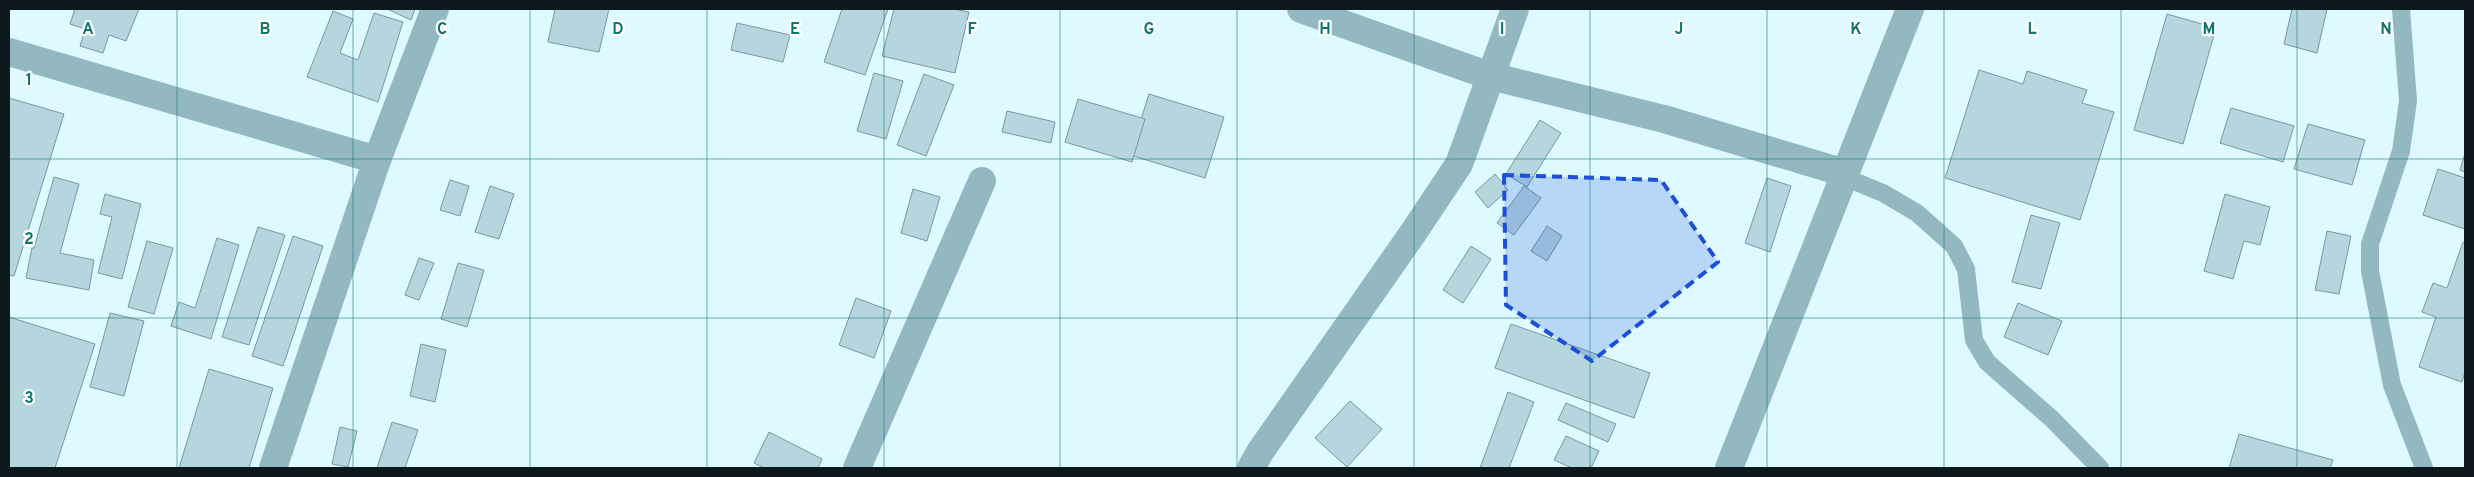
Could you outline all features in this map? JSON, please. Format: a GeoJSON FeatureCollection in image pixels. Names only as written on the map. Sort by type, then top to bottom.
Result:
{"type":"FeatureCollection","features":[{"type":"Feature","properties":{"kind":"street"},"geometry":{"type":"LineString","coordinates":[[273,468],[377,160],[435,9]]}},
{"type":"Feature","properties":{"kind":"street"},"geometry":{"type":"LineString","coordinates":[[1301,9],[1490,76],[1664,119],[1845,175]]}},
{"type":"Feature","properties":{"kind":"street"},"geometry":{"type":"LineString","coordinates":[[1251,468],[1260,452],[1408,241],[1459,164],[1515,9]]}},
{"type":"Feature","properties":{"kind":"street"},"geometry":{"type":"LineString","coordinates":[[1729,468],[1910,9]]}},
{"type":"Feature","properties":{"kind":"street"},"geometry":{"type":"LineString","coordinates":[[9,52],[377,160]]}},
{"type":"Feature","properties":{"kind":"street"},"geometry":{"type":"LineString","coordinates":[[858,468],[982,181]]}},
{"type":"Feature","properties":{"kind":"lane"},"geometry":{"type":"LineString","coordinates":[[2401,9],[2408,102],[2401,151],[2370,244],[2370,272],[2392,385],[2424,468]]}},
{"type":"Feature","properties":{"kind":"lane"},"geometry":{"type":"LineString","coordinates":[[1845,175],[1883,193],[1917,213],[1954,246],[1966,269],[1974,340],[1986,362],[2052,419],[2100,468]]}},
{"type":"Feature","properties":{"kind":"highlighted area"},"geometry":{"type":"Polygon","coordinates":[[[1504,175],[1661,180],[1718,262],[1592,361],[1506,305],[1504,175]]]}},
{"type":"Feature","properties":{"kind":"building"},"geometry":{"type":"Polygon","coordinates":[[[75,9],[139,9],[126,41],[109,35],[103,53],[80,46],[85,29],[70,24],[75,9]]]}},
{"type":"Feature","properties":{"kind":"building"},"geometry":{"type":"Polygon","coordinates":[[[387,9],[415,9],[411,20],[387,9]]]}},
{"type":"Feature","properties":{"kind":"building"},"geometry":{"type":"Polygon","coordinates":[[[555,9],[609,9],[599,52],[548,42],[555,9]]]}},
{"type":"Feature","properties":{"kind":"building"},"geometry":{"type":"Polygon","coordinates":[[[842,9],[888,9],[865,75],[824,62],[842,9]]]}},
{"type":"Feature","properties":{"kind":"building"},"geometry":{"type":"Polygon","coordinates":[[[894,9],[954,9],[969,12],[955,73],[882,56],[894,9]]]}},
{"type":"Feature","properties":{"kind":"building"},"geometry":{"type":"Polygon","coordinates":[[[2292,9],[2327,9],[2317,53],[2284,44],[2292,9]]]}},
{"type":"Feature","properties":{"kind":"building"},"geometry":{"type":"Polygon","coordinates":[[[333,11],[353,19],[340,53],[358,60],[374,13],[403,22],[378,102],[307,77],[333,11]]]}},
{"type":"Feature","properties":{"kind":"building"},"geometry":{"type":"Polygon","coordinates":[[[2167,14],[2216,28],[2183,144],[2134,130],[2167,14]]]}},
{"type":"Feature","properties":{"kind":"building"},"geometry":{"type":"Polygon","coordinates":[[[737,23],[790,35],[783,62],[731,50],[737,23]]]}},
{"type":"Feature","properties":{"kind":"building"},"geometry":{"type":"Polygon","coordinates":[[[1979,70],[2023,84],[2027,71],[2087,90],[2082,103],[2114,112],[2080,220],[1945,178],[1979,70]]]}},
{"type":"Feature","properties":{"kind":"building"},"geometry":{"type":"Polygon","coordinates":[[[874,73],[903,81],[886,139],[857,131],[874,73]]]}},
{"type":"Feature","properties":{"kind":"building"},"geometry":{"type":"Polygon","coordinates":[[[924,74],[954,85],[926,156],[897,145],[924,74]]]}},
{"type":"Feature","properties":{"kind":"building"},"geometry":{"type":"Polygon","coordinates":[[[1149,94],[1224,117],[1205,178],[1130,155],[1149,94]]]}},
{"type":"Feature","properties":{"kind":"building"},"geometry":{"type":"Polygon","coordinates":[[[9,98],[64,114],[14,276],[9,275],[9,98]]]}},
{"type":"Feature","properties":{"kind":"building"},"geometry":{"type":"Polygon","coordinates":[[[1078,99],[1145,119],[1132,162],[1065,142],[1078,99]]]}},
{"type":"Feature","properties":{"kind":"building"},"geometry":{"type":"Polygon","coordinates":[[[2231,108],[2294,126],[2283,162],[2220,143],[2231,108]]]}},
{"type":"Feature","properties":{"kind":"building"},"geometry":{"type":"Polygon","coordinates":[[[1007,111],[1055,122],[1051,143],[1002,132],[1007,111]]]}},
{"type":"Feature","properties":{"kind":"building"},"geometry":{"type":"Polygon","coordinates":[[[1540,120],[1561,133],[1527,187],[1506,174],[1540,120]]]}},
{"type":"Feature","properties":{"kind":"building"},"geometry":{"type":"Polygon","coordinates":[[[2308,124],[2365,140],[2352,185],[2294,169],[2308,124]]]}},
{"type":"Feature","properties":{"kind":"building"},"geometry":{"type":"Polygon","coordinates":[[[2465,153],[2465,172],[2460,170],[2465,153]]]}},
{"type":"Feature","properties":{"kind":"building"},"geometry":{"type":"Polygon","coordinates":[[[2438,169],[2465,178],[2465,229],[2423,215],[2438,169]]]}},
{"type":"Feature","properties":{"kind":"building"},"geometry":{"type":"Polygon","coordinates":[[[1495,174],[1508,190],[1488,208],[1475,192],[1495,174]]]}},
{"type":"Feature","properties":{"kind":"building"},"geometry":{"type":"Polygon","coordinates":[[[54,177],[79,184],[60,253],[94,260],[89,290],[26,278],[32,248],[34,248],[54,177]]]}},
{"type":"Feature","properties":{"kind":"building"},"geometry":{"type":"Polygon","coordinates":[[[1767,178],[1791,186],[1770,252],[1745,243],[1767,178]]]}},
{"type":"Feature","properties":{"kind":"building"},"geometry":{"type":"Polygon","coordinates":[[[450,180],[469,186],[460,216],[440,210],[450,180]]]}},
{"type":"Feature","properties":{"kind":"building"},"geometry":{"type":"Polygon","coordinates":[[[490,186],[514,194],[499,239],[475,232],[490,186]]]}},
{"type":"Feature","properties":{"kind":"building"},"geometry":{"type":"Polygon","coordinates":[[[1524,186],[1541,198],[1514,235],[1497,223],[1524,186]]]}},
{"type":"Feature","properties":{"kind":"building"},"geometry":{"type":"Polygon","coordinates":[[[913,189],[940,197],[927,241],[901,233],[913,189]]]}},
{"type":"Feature","properties":{"kind":"building"},"geometry":{"type":"Polygon","coordinates":[[[105,194],[141,204],[122,279],[98,273],[112,217],[100,214],[105,194]]]}},
{"type":"Feature","properties":{"kind":"building"},"geometry":{"type":"Polygon","coordinates":[[[2225,194],[2270,207],[2260,245],[2244,241],[2233,279],[2204,271],[2225,194]]]}},
{"type":"Feature","properties":{"kind":"building"},"geometry":{"type":"Polygon","coordinates":[[[2031,215],[2060,223],[2041,289],[2012,282],[2031,215]]]}},
{"type":"Feature","properties":{"kind":"building"},"geometry":{"type":"Polygon","coordinates":[[[1547,226],[1562,236],[1547,261],[1531,251],[1547,226]]]}},
{"type":"Feature","properties":{"kind":"building"},"geometry":{"type":"Polygon","coordinates":[[[258,227],[285,235],[249,345],[222,337],[258,227]]]}},
{"type":"Feature","properties":{"kind":"building"},"geometry":{"type":"Polygon","coordinates":[[[2327,231],[2351,236],[2339,294],[2315,290],[2327,231]]]}},
{"type":"Feature","properties":{"kind":"building"},"geometry":{"type":"Polygon","coordinates":[[[293,236],[323,246],[283,366],[252,356],[293,236]]]}},
{"type":"Feature","properties":{"kind":"building"},"geometry":{"type":"Polygon","coordinates":[[[217,238],[239,245],[211,339],[171,326],[179,302],[195,308],[217,238]]]}},
{"type":"Feature","properties":{"kind":"building"},"geometry":{"type":"Polygon","coordinates":[[[147,241],[173,248],[154,314],[128,307],[147,241]]]}},
{"type":"Feature","properties":{"kind":"building"},"geometry":{"type":"Polygon","coordinates":[[[2463,242],[2465,243],[2465,372],[2462,382],[2419,367],[2436,317],[2422,312],[2433,283],[2447,288],[2463,242]]]}},
{"type":"Feature","properties":{"kind":"building"},"geometry":{"type":"Polygon","coordinates":[[[1471,246],[1491,259],[1463,303],[1443,290],[1471,246]]]}},
{"type":"Feature","properties":{"kind":"building"},"geometry":{"type":"Polygon","coordinates":[[[419,258],[434,263],[419,300],[405,295],[419,258]]]}},
{"type":"Feature","properties":{"kind":"building"},"geometry":{"type":"Polygon","coordinates":[[[458,263],[484,270],[467,327],[441,319],[458,263]]]}},
{"type":"Feature","properties":{"kind":"building"},"geometry":{"type":"Polygon","coordinates":[[[856,298],[891,311],[874,358],[839,345],[856,298]]]}},
{"type":"Feature","properties":{"kind":"building"},"geometry":{"type":"Polygon","coordinates":[[[2018,303],[2062,321],[2048,355],[2004,337],[2018,303]]]}},
{"type":"Feature","properties":{"kind":"building"},"geometry":{"type":"Polygon","coordinates":[[[110,313],[144,321],[124,396],[90,387],[110,313]]]}},
{"type":"Feature","properties":{"kind":"building"},"geometry":{"type":"Polygon","coordinates":[[[9,317],[95,344],[55,468],[9,468],[9,317]]]}},
{"type":"Feature","properties":{"kind":"building"},"geometry":{"type":"Polygon","coordinates":[[[1511,324],[1650,373],[1634,418],[1495,368],[1511,324]]]}},
{"type":"Feature","properties":{"kind":"building"},"geometry":{"type":"Polygon","coordinates":[[[421,344],[446,350],[435,402],[410,396],[421,344]]]}},
{"type":"Feature","properties":{"kind":"building"},"geometry":{"type":"Polygon","coordinates":[[[209,369],[273,388],[249,468],[179,468],[209,369]]]}},
{"type":"Feature","properties":{"kind":"building"},"geometry":{"type":"Polygon","coordinates":[[[1508,392],[1534,402],[1509,468],[1480,468],[1508,392]]]}},
{"type":"Feature","properties":{"kind":"building"},"geometry":{"type":"Polygon","coordinates":[[[1350,401],[1382,429],[1347,467],[1315,438],[1350,401]]]}},
{"type":"Feature","properties":{"kind":"building"},"geometry":{"type":"Polygon","coordinates":[[[1566,403],[1616,424],[1608,442],[1558,420],[1566,403]]]}},
{"type":"Feature","properties":{"kind":"building"},"geometry":{"type":"Polygon","coordinates":[[[392,422],[418,430],[405,468],[377,468],[392,422]]]}},
{"type":"Feature","properties":{"kind":"building"},"geometry":{"type":"Polygon","coordinates":[[[340,427],[357,431],[348,467],[332,464],[340,427]]]}},
{"type":"Feature","properties":{"kind":"building"},"geometry":{"type":"Polygon","coordinates":[[[769,432],[822,459],[818,468],[764,468],[754,463],[769,432]]]}},
{"type":"Feature","properties":{"kind":"building"},"geometry":{"type":"Polygon","coordinates":[[[2239,434],[2333,460],[2330,468],[2229,468],[2239,434]]]}},
{"type":"Feature","properties":{"kind":"building"},"geometry":{"type":"Polygon","coordinates":[[[1566,436],[1599,451],[1591,468],[1572,468],[1554,460],[1566,436]]]}}]}
